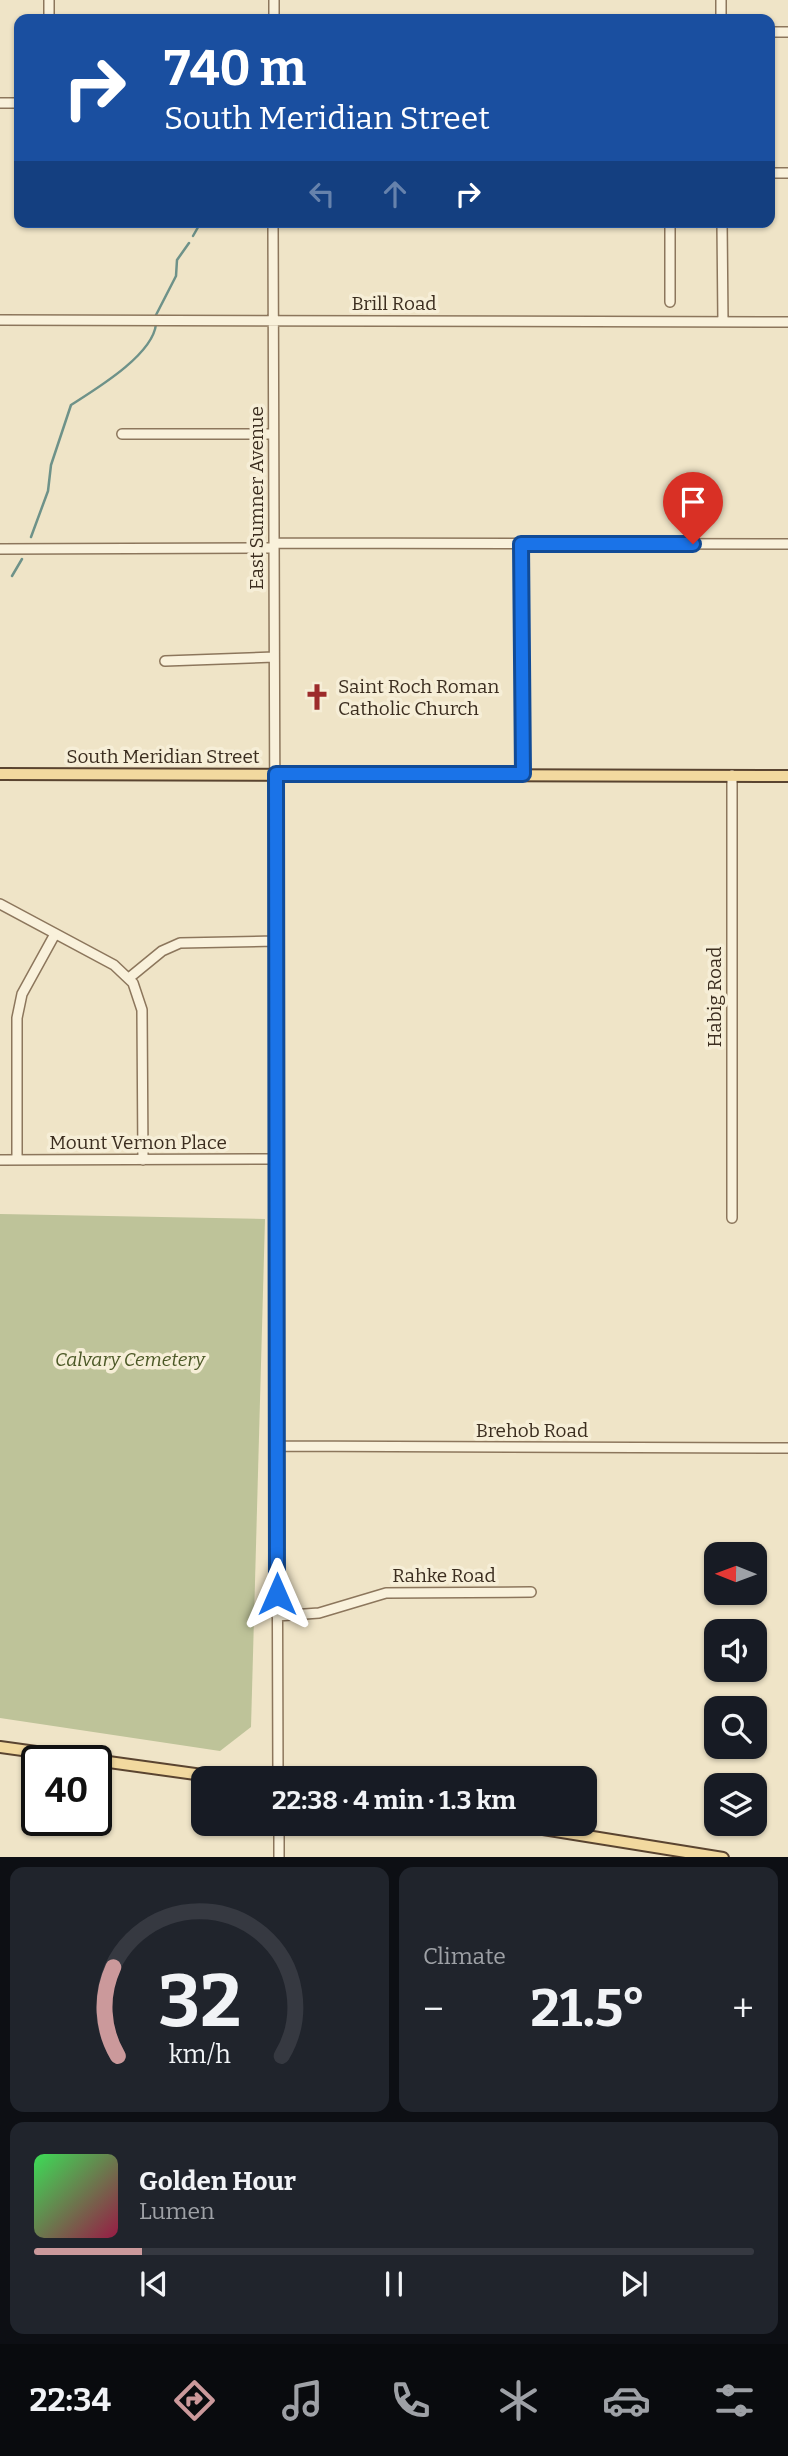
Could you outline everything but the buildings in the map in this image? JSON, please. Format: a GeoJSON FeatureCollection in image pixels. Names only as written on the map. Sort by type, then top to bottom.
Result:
{"type":"FeatureCollection","features":[{"type":"Feature","properties":{"kind":"main road","name":"South Meridian Street"},"geometry":{"type":"LineString","coordinates":[[0,774],[788,776]]}},
{"type":"Feature","properties":{"kind":"main road"},"geometry":{"type":"LineString","coordinates":[[0,1747],[191,1773]]}},
{"type":"Feature","properties":{"kind":"main road"},"geometry":{"type":"LineString","coordinates":[[589,1836],[723,1857]]}},
{"type":"Feature","properties":{"kind":"street","name":"East Sumner Avenue"},"geometry":{"type":"LineString","coordinates":[[273,228],[278,1766]]}},
{"type":"Feature","properties":{"kind":"street"},"geometry":{"type":"LineString","coordinates":[[670,228],[670,302]]}},
{"type":"Feature","properties":{"kind":"street"},"geometry":{"type":"LineString","coordinates":[[722,228],[723,322]]}},
{"type":"Feature","properties":{"kind":"street","name":"Brill Road"},"geometry":{"type":"LineString","coordinates":[[0,320],[788,322]]}},
{"type":"Feature","properties":{"kind":"street"},"geometry":{"type":"LineString","coordinates":[[122,434],[273,434]]}},
{"type":"Feature","properties":{"kind":"street"},"geometry":{"type":"LineString","coordinates":[[521,544],[523,774]]}},
{"type":"Feature","properties":{"kind":"street"},"geometry":{"type":"LineString","coordinates":[[0,549],[788,544]]}},
{"type":"Feature","properties":{"kind":"street"},"geometry":{"type":"LineString","coordinates":[[165,661],[274,657]]}},
{"type":"Feature","properties":{"kind":"street","name":"Habig Road"},"geometry":{"type":"LineString","coordinates":[[732,775],[732,1218]]}},
{"type":"Feature","properties":{"kind":"street"},"geometry":{"type":"LineString","coordinates":[[0,904],[114,965],[129,978],[139,996],[142,1010],[143,1160]]}},
{"type":"Feature","properties":{"kind":"street"},"geometry":{"type":"LineString","coordinates":[[17,1160],[17,1018],[22,994],[55,934]]}},
{"type":"Feature","properties":{"kind":"street"},"geometry":{"type":"LineString","coordinates":[[129,978],[174,944],[275,941]]}},
{"type":"Feature","properties":{"kind":"street","name":"Mount Vernon Place"},"geometry":{"type":"LineString","coordinates":[[0,1160],[276,1159]]}},
{"type":"Feature","properties":{"kind":"street","name":"Brehob Road"},"geometry":{"type":"LineString","coordinates":[[276,1446],[788,1448]]}},
{"type":"Feature","properties":{"kind":"street","name":"Rahke Road"},"geometry":{"type":"LineString","coordinates":[[277,1616],[319,1613],[386,1592],[531,1592]]}},
{"type":"Feature","properties":{"kind":"street"},"geometry":{"type":"LineString","coordinates":[[279,1836],[279,1857]]}},
{"type":"Feature","properties":{"kind":"green space","name":"Calvary Cemetery"},"geometry":{"type":"Polygon","coordinates":[[[0,1214],[265,1219],[251,1727],[220,1751],[0,1718],[0,1214]]]}},
{"type":"Feature","properties":{"kind":"waterway"},"geometry":{"type":"LineString","coordinates":[[193,236],[198,228]]}},
{"type":"Feature","properties":{"kind":"waterway"},"geometry":{"type":"LineString","coordinates":[[156,315],[176,276],[177,260],[189,243]]}},
{"type":"Feature","properties":{"kind":"waterway"},"geometry":{"type":"LineString","coordinates":[[31,537],[48,491],[51,465],[71,405],[108,381],[134,359],[153,336],[156,324]]}},
{"type":"Feature","properties":{"kind":"waterway"},"geometry":{"type":"LineString","coordinates":[[12,576],[22,559]]}},
{"type":"Feature","properties":{"kind":"place","name":"Saint Roch Roman Catholic Church"},"geometry":{"type":"Point","coordinates":[317,697]}},
{"type":"Feature","properties":{"kind":"route"},"geometry":{"type":"LineString","coordinates":[[277,1594],[276,774],[523,774],[521,544],[693,544]]}}]}
